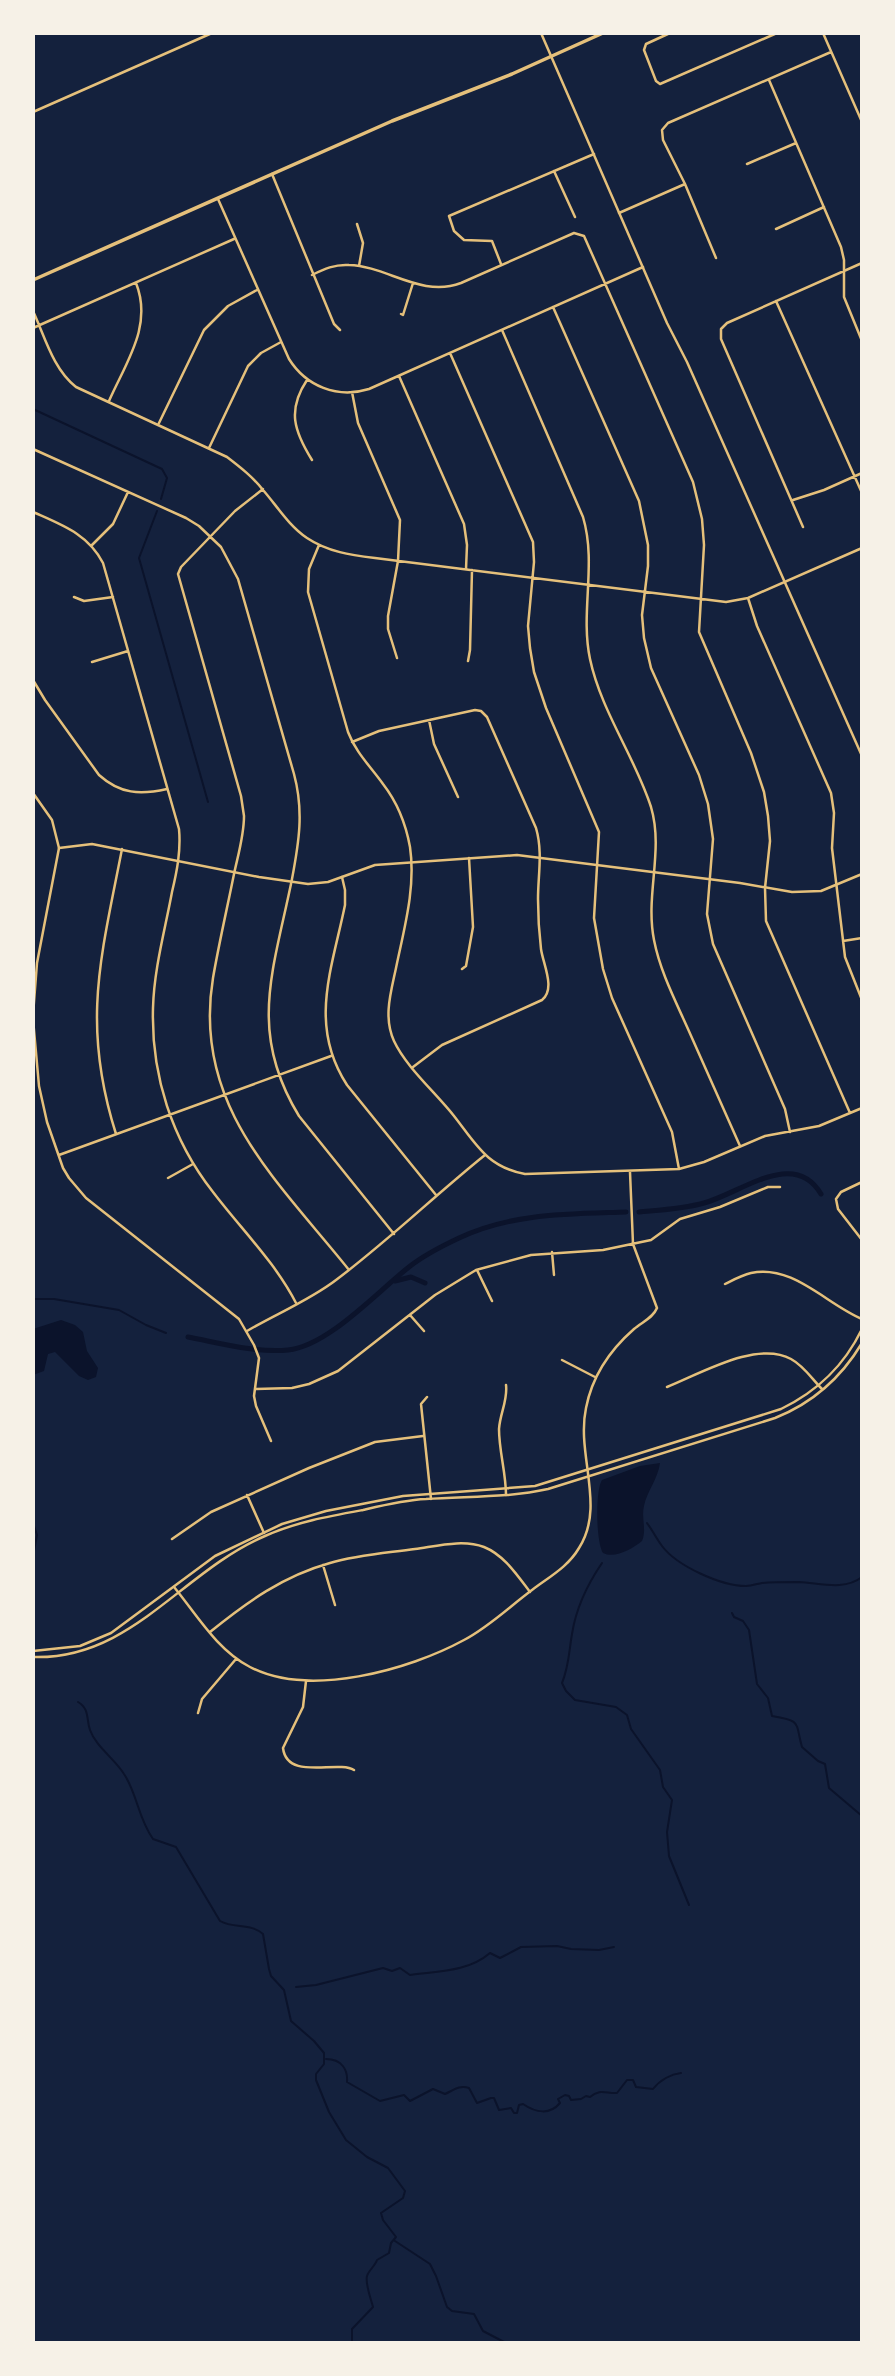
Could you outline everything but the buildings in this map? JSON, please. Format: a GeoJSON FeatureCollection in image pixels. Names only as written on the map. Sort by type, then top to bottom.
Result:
{"type":"FeatureCollection","features":[{"type":"Feature","properties":{"kind":"main road"},"geometry":{"type":"LineString","coordinates":[[33,280],[392,121],[603,33]]}},
{"type":"Feature","properties":{"kind":"street"},"geometry":{"type":"LineString","coordinates":[[33,112],[212,33]]}},
{"type":"Feature","properties":{"kind":"street"},"geometry":{"type":"LineString","coordinates":[[541,33],[862,756]]}},
{"type":"Feature","properties":{"kind":"street"},"geometry":{"type":"LineString","coordinates":[[670,33],[646,44],[644,50],[656,81],[660,84],[777,33]]}},
{"type":"Feature","properties":{"kind":"street"},"geometry":{"type":"LineString","coordinates":[[823,33],[862,122]]}},
{"type":"Feature","properties":{"kind":"street"},"geometry":{"type":"LineString","coordinates":[[716,258],[663,140],[662,130],[668,123],[831,52]]}},
{"type":"Feature","properties":{"kind":"street"},"geometry":{"type":"LineString","coordinates":[[769,80],[841,247],[844,297],[862,341]]}},
{"type":"Feature","properties":{"kind":"street"},"geometry":{"type":"LineString","coordinates":[[857,110],[862,107]]}},
{"type":"Feature","properties":{"kind":"street"},"geometry":{"type":"LineString","coordinates":[[747,164],[796,143]]}},
{"type":"Feature","properties":{"kind":"street"},"geometry":{"type":"LineString","coordinates":[[501,264],[492,240],[464,240],[454,231],[449,216],[594,154]]}},
{"type":"Feature","properties":{"kind":"street"},"geometry":{"type":"LineString","coordinates":[[554,171],[575,217]]}},
{"type":"Feature","properties":{"kind":"street"},"geometry":{"type":"LineString","coordinates":[[272,174],[312,275],[334,324],[340,330]]}},
{"type":"Feature","properties":{"kind":"street"},"geometry":{"type":"LineString","coordinates":[[619,213],[685,184]]}},
{"type":"Feature","properties":{"kind":"street"},"geometry":{"type":"LineString","coordinates":[[217,199],[293,366],[307,380],[327,390],[352,392],[369,389],[643,267]]}},
{"type":"Feature","properties":{"kind":"street"},"geometry":{"type":"LineString","coordinates":[[776,229],[824,207]]}},
{"type":"Feature","properties":{"kind":"street"},"geometry":{"type":"LineString","coordinates":[[357,224],[363,243],[359,266]]}},
{"type":"Feature","properties":{"kind":"street"},"geometry":{"type":"LineString","coordinates":[[312,275],[336,265],[359,266],[435,288],[454,286],[579,233],[584,236],[693,482],[702,519],[704,545],[699,623],[701,640],[751,753],[764,792],[770,841],[764,911],[769,931],[850,1113]]}},
{"type":"Feature","properties":{"kind":"street"},"geometry":{"type":"LineString","coordinates":[[33,328],[234,239]]}},
{"type":"Feature","properties":{"kind":"street"},"geometry":{"type":"LineString","coordinates":[[803,527],[721,339],[721,329],[727,323],[862,263]]}},
{"type":"Feature","properties":{"kind":"street"},"geometry":{"type":"LineString","coordinates":[[108,402],[141,329],[143,311],[136,283]]}},
{"type":"Feature","properties":{"kind":"street"},"geometry":{"type":"LineString","coordinates":[[401,314],[403,315],[413,283]]}},
{"type":"Feature","properties":{"kind":"street"},"geometry":{"type":"LineString","coordinates":[[158,424],[204,330],[228,306],[257,290]]}},
{"type":"Feature","properties":{"kind":"street"},"geometry":{"type":"LineString","coordinates":[[776,301],[862,493]]}},
{"type":"Feature","properties":{"kind":"street"},"geometry":{"type":"LineString","coordinates":[[553,307],[639,501],[648,545],[642,615],[644,638],[652,668],[699,775],[708,804],[713,839],[707,914],[713,944],[785,1109],[790,1132]]}},
{"type":"Feature","properties":{"kind":"street"},"geometry":{"type":"LineString","coordinates":[[33,311],[54,360],[68,380],[108,402],[209,448],[239,466],[263,489],[295,529],[319,545],[346,554],[726,602],[748,598],[862,548]]}},
{"type":"Feature","properties":{"kind":"street"},"geometry":{"type":"LineString","coordinates":[[502,330],[583,517],[590,550],[586,626],[590,660],[651,808],[656,839],[651,916],[659,961],[740,1146]]}},
{"type":"Feature","properties":{"kind":"street"},"geometry":{"type":"LineString","coordinates":[[209,448],[248,366],[261,353],[281,342]]}},
{"type":"Feature","properties":{"kind":"street"},"geometry":{"type":"LineString","coordinates":[[450,353],[530,534],[534,552],[528,626],[534,672],[546,708],[596,823],[600,842],[594,918],[603,969],[612,998],[672,1132],[679,1169]]}},
{"type":"Feature","properties":{"kind":"street"},"geometry":{"type":"LineString","coordinates":[[399,376],[464,524],[466,569]]}},
{"type":"Feature","properties":{"kind":"street"},"geometry":{"type":"LineString","coordinates":[[307,380],[296,398],[294,415],[312,460]]}},
{"type":"Feature","properties":{"kind":"street"},"geometry":{"type":"LineString","coordinates":[[352,392],[358,423],[400,520],[398,561],[388,617],[388,629],[397,658]]}},
{"type":"Feature","properties":{"kind":"street"},"geometry":{"type":"LineString","coordinates":[[33,449],[186,518],[211,536],[228,557],[238,579],[298,790],[301,814],[300,838],[268,1005],[269,1041],[277,1075],[299,1116],[394,1234]]}},
{"type":"Feature","properties":{"kind":"street"},"geometry":{"type":"LineString","coordinates":[[792,501],[862,473]]}},
{"type":"Feature","properties":{"kind":"street"},"geometry":{"type":"LineString","coordinates":[[263,489],[235,511],[181,567],[178,579],[243,806],[244,827],[210,1007],[212,1051],[223,1094],[253,1151],[349,1270]]}},
{"type":"Feature","properties":{"kind":"street"},"geometry":{"type":"LineString","coordinates":[[92,545],[113,524],[128,492]]}},
{"type":"Feature","properties":{"kind":"street"},"geometry":{"type":"LineString","coordinates":[[33,512],[72,530],[92,545],[103,563],[179,829],[179,861],[157,967],[153,1008],[156,1063],[169,1114],[193,1164],[281,1277],[296,1303]]}},
{"type":"Feature","properties":{"kind":"street"},"geometry":{"type":"LineString","coordinates":[[319,545],[309,569],[308,592],[352,742],[384,784],[396,805],[407,832],[412,862],[410,898],[388,1013],[394,1041],[485,1155],[503,1169],[525,1174],[679,1169],[704,1162],[765,1136],[819,1126],[862,1108]]}},
{"type":"Feature","properties":{"kind":"street"},"geometry":{"type":"LineString","coordinates":[[468,661],[472,570]]}},
{"type":"Feature","properties":{"kind":"street"},"geometry":{"type":"LineString","coordinates":[[74,597],[84,601],[113,597]]}},
{"type":"Feature","properties":{"kind":"street"},"geometry":{"type":"LineString","coordinates":[[748,598],[757,626],[831,793],[834,813],[832,848],[843,941],[848,970],[862,1000]]}},
{"type":"Feature","properties":{"kind":"street"},"geometry":{"type":"LineString","coordinates":[[92,662],[128,651]]}},
{"type":"Feature","properties":{"kind":"street"},"geometry":{"type":"LineString","coordinates":[[33,680],[99,775],[107,782],[126,792],[136,793],[167,788]]}},
{"type":"Feature","properties":{"kind":"street"},"geometry":{"type":"LineString","coordinates":[[352,742],[379,731],[429,720],[475,710],[484,713],[536,828],[540,857],[538,923],[548,994],[542,1000],[442,1045],[413,1067]]}},
{"type":"Feature","properties":{"kind":"street"},"geometry":{"type":"LineString","coordinates":[[429,720],[434,744],[458,797]]}},
{"type":"Feature","properties":{"kind":"street"},"geometry":{"type":"LineString","coordinates":[[33,793],[52,820],[59,848],[37,963],[33,1017],[39,1086],[47,1122],[59,1155],[69,1178],[86,1198],[231,1311],[247,1331],[258,1358],[254,1396],[256,1406],[271,1441]]}},
{"type":"Feature","properties":{"kind":"street"},"geometry":{"type":"LineString","coordinates":[[59,848],[92,844],[235,872],[318,884],[375,865],[517,855],[805,893],[837,885],[862,874]]}},
{"type":"Feature","properties":{"kind":"street"},"geometry":{"type":"LineString","coordinates":[[116,1134],[100,1073],[95,1011],[100,961],[122,849]]}},
{"type":"Feature","properties":{"kind":"street"},"geometry":{"type":"LineString","coordinates":[[462,969],[466,966],[473,927],[470,858]]}},
{"type":"Feature","properties":{"kind":"street"},"geometry":{"type":"LineString","coordinates":[[342,877],[345,905],[324,1011],[325,1034],[331,1056],[347,1085],[436,1195]]}},
{"type":"Feature","properties":{"kind":"street"},"geometry":{"type":"LineString","coordinates":[[843,941],[862,938]]}},
{"type":"Feature","properties":{"kind":"street"},"geometry":{"type":"LineString","coordinates":[[59,1155],[331,1056]]}},
{"type":"Feature","properties":{"kind":"street"},"geometry":{"type":"LineString","coordinates":[[247,1331],[328,1286],[394,1234],[485,1155]]}},
{"type":"Feature","properties":{"kind":"street"},"geometry":{"type":"LineString","coordinates":[[169,1178],[193,1164]]}},
{"type":"Feature","properties":{"kind":"street"},"geometry":{"type":"LineString","coordinates":[[174,1587],[209,1632],[236,1659],[265,1674],[306,1681],[356,1675],[427,1657],[484,1628],[569,1562],[579,1548],[591,1516],[583,1427],[589,1393],[613,1350],[653,1316],[657,1308],[633,1244],[631,1172]]}},
{"type":"Feature","properties":{"kind":"street"},"geometry":{"type":"LineString","coordinates":[[862,1182],[841,1192],[836,1199],[838,1209],[862,1240]]}},
{"type":"Feature","properties":{"kind":"street"},"geometry":{"type":"LineString","coordinates":[[256,1390],[292,1388],[327,1377],[349,1364],[446,1287],[477,1270],[512,1258],[552,1252],[603,1250],[656,1238],[672,1224],[688,1216],[720,1207],[768,1187],[780,1187]]}},
{"type":"Feature","properties":{"kind":"street"},"geometry":{"type":"LineString","coordinates":[[552,1252],[554,1275]]}},
{"type":"Feature","properties":{"kind":"street"},"geometry":{"type":"LineString","coordinates":[[477,1270],[492,1301]]}},
{"type":"Feature","properties":{"kind":"street"},"geometry":{"type":"LineString","coordinates":[[725,1284],[754,1273],[780,1275],[805,1285],[862,1319]]}},
{"type":"Feature","properties":{"kind":"street"},"geometry":{"type":"LineString","coordinates":[[410,1315],[424,1331]]}},
{"type":"Feature","properties":{"kind":"street"},"geometry":{"type":"LineString","coordinates":[[33,1651],[63,1649],[96,1640],[125,1625],[215,1556],[262,1531],[327,1511],[392,1497],[535,1486],[781,1409],[819,1386],[845,1359],[862,1329]]}},
{"type":"Feature","properties":{"kind":"street"},"geometry":{"type":"LineString","coordinates":[[33,1657],[67,1655],[104,1644],[129,1630],[226,1556],[265,1536],[338,1514],[387,1504],[548,1489],[775,1418],[803,1404],[822,1390],[842,1372],[862,1343]]}},
{"type":"Feature","properties":{"kind":"street"},"geometry":{"type":"LineString","coordinates":[[667,1387],[745,1356],[761,1353],[780,1354],[799,1364],[822,1390]]}},
{"type":"Feature","properties":{"kind":"street"},"geometry":{"type":"LineString","coordinates":[[562,1360],[596,1377]]}},
{"type":"Feature","properties":{"kind":"street"},"geometry":{"type":"LineString","coordinates":[[506,1385],[507,1395],[501,1412],[499,1433],[506,1495]]}},
{"type":"Feature","properties":{"kind":"street"},"geometry":{"type":"LineString","coordinates":[[427,1397],[421,1404],[431,1499]]}},
{"type":"Feature","properties":{"kind":"street"},"geometry":{"type":"LineString","coordinates":[[172,1539],[211,1512],[363,1446],[387,1439],[423,1436]]}},
{"type":"Feature","properties":{"kind":"street"},"geometry":{"type":"LineString","coordinates":[[247,1495],[265,1536]]}},
{"type":"Feature","properties":{"kind":"street"},"geometry":{"type":"LineString","coordinates":[[209,1632],[275,1585],[323,1565],[432,1546],[473,1544],[496,1553],[530,1592]]}},
{"type":"Feature","properties":{"kind":"street"},"geometry":{"type":"LineString","coordinates":[[323,1565],[334,1605]]}},
{"type":"Feature","properties":{"kind":"street"},"geometry":{"type":"LineString","coordinates":[[198,1713],[202,1699],[236,1659]]}},
{"type":"Feature","properties":{"kind":"street"},"geometry":{"type":"LineString","coordinates":[[306,1681],[303,1707],[285,1745],[284,1754],[289,1760],[311,1768],[348,1766],[354,1770]]}},
{"type":"Feature","properties":{"kind":"water"},"geometry":{"type":"Polygon","coordinates":[[[61,1320],[75,1325],[83,1332],[87,1351],[98,1368],[96,1377],[88,1380],[79,1376],[55,1352],[48,1354],[44,1371],[33,1375],[33,1329],[61,1320]]]}},
{"type":"Feature","properties":{"kind":"water"},"geometry":{"type":"Polygon","coordinates":[[[660,1463],[644,1506],[642,1541],[618,1554],[603,1553],[597,1516],[602,1480],[640,1466],[660,1463]]]}},
{"type":"Feature","properties":{"kind":"waterway"},"geometry":{"type":"LineString","coordinates":[[33,409],[162,469],[167,478],[161,499]]}},
{"type":"Feature","properties":{"kind":"waterway"},"geometry":{"type":"LineString","coordinates":[[157,511],[139,558],[208,802]]}},
{"type":"Feature","properties":{"kind":"waterway"},"geometry":{"type":"LineString","coordinates":[[639,1212],[704,1203],[782,1174],[797,1175],[810,1181],[821,1194]]}},
{"type":"Feature","properties":{"kind":"waterway"},"geometry":{"type":"LineString","coordinates":[[188,1337],[263,1350],[288,1350],[303,1346],[335,1329],[415,1263],[459,1238],[520,1219],[626,1212]]}},
{"type":"Feature","properties":{"kind":"waterway"},"geometry":{"type":"LineString","coordinates":[[395,1281],[411,1277],[425,1283]]}},
{"type":"Feature","properties":{"kind":"waterway"},"geometry":{"type":"LineString","coordinates":[[33,1299],[54,1299],[119,1310],[166,1333]]}},
{"type":"Feature","properties":{"kind":"waterway"},"geometry":{"type":"LineString","coordinates":[[33,1523],[37,1535],[33,1556]]}},
{"type":"Feature","properties":{"kind":"waterway"},"geometry":{"type":"LineString","coordinates":[[647,1523],[662,1546],[678,1561],[700,1574],[724,1583],[746,1586],[785,1582],[840,1585],[862,1577]]}},
{"type":"Feature","properties":{"kind":"waterway"},"geometry":{"type":"LineString","coordinates":[[602,1563],[579,1606],[562,1683],[575,1700],[616,1707],[627,1715],[631,1729],[660,1770],[663,1787],[672,1800],[667,1832],[669,1856],[689,1905]]}},
{"type":"Feature","properties":{"kind":"waterway"},"geometry":{"type":"LineString","coordinates":[[732,1613],[743,1621],[749,1630],[757,1684],[768,1698],[772,1716],[788,1719],[796,1724],[802,1747],[825,1764],[829,1788],[862,1816]]}},
{"type":"Feature","properties":{"kind":"waterway"},"geometry":{"type":"LineString","coordinates":[[78,1702],[86,1711],[93,1736],[128,1781],[153,1839],[176,1847],[220,1921],[253,1928],[263,1934],[271,1976],[284,1990],[291,2021],[324,2053],[324,2064],[316,2074],[316,2080],[329,2112],[346,2140],[367,2157],[388,2168],[405,2191],[403,2198],[381,2213],[396,2237],[391,2243],[389,2253],[377,2260],[367,2276],[373,2307],[352,2329],[352,2343]]}},
{"type":"Feature","properties":{"kind":"waterway"},"geometry":{"type":"LineString","coordinates":[[296,1987],[316,1985],[383,1968],[392,1971],[400,1968],[410,1975],[452,1970],[472,1964],[490,1953],[500,1958],[521,1947],[557,1946],[599,1950],[614,1947]]}},
{"type":"Feature","properties":{"kind":"waterway"},"geometry":{"type":"LineString","coordinates":[[326,2059],[340,2063],[345,2069],[347,2082],[380,2101],[404,2095],[410,2101],[433,2089],[445,2094],[465,2087],[469,2088],[477,2103],[494,2098],[499,2110],[511,2108],[514,2113],[517,2113],[519,2105],[523,2104],[538,2111],[547,2111],[556,2107],[560,2103],[558,2099],[565,2095],[571,2100],[590,2097],[600,2092],[617,2093],[627,2080],[633,2080],[636,2087],[653,2089],[666,2078],[681,2073]]}},
{"type":"Feature","properties":{"kind":"waterway"},"geometry":{"type":"LineString","coordinates":[[395,2241],[430,2264],[447,2307],[452,2311],[474,2314],[483,2331],[506,2343]]}}]}
